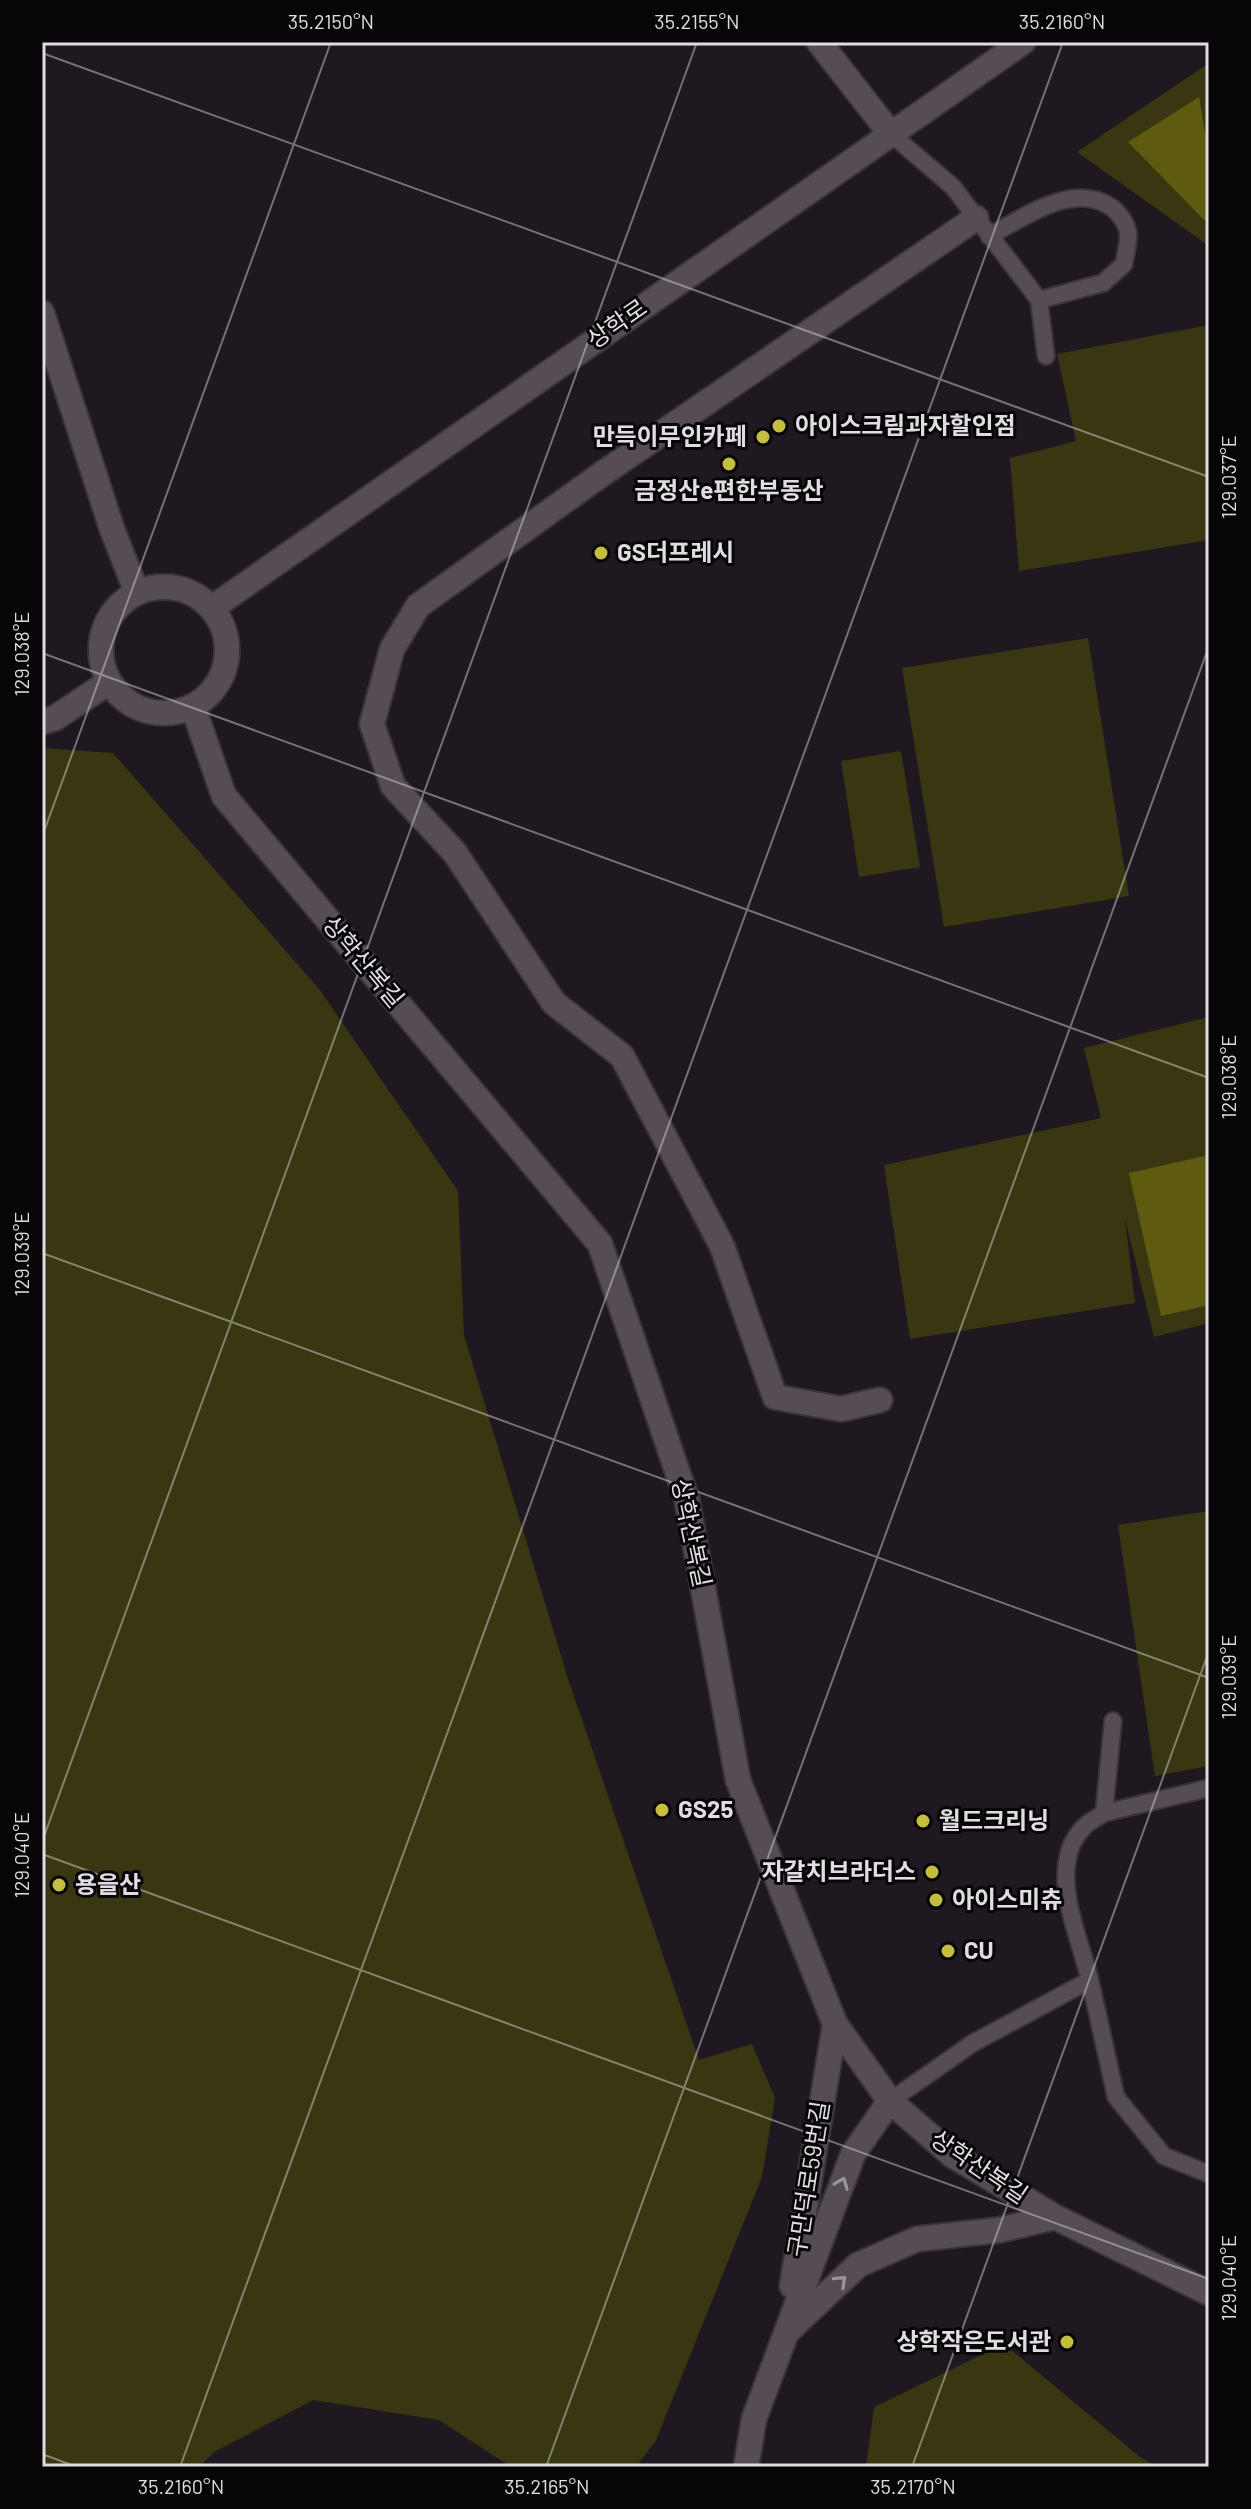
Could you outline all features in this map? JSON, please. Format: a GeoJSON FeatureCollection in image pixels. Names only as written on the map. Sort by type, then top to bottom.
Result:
{"type":"FeatureCollection","features":[{"type":"Feature","properties":{"kind":"street"},"geometry":{"type":"LineString","coordinates":[[819,42],[890,133]]}},
{"type":"Feature","properties":{"kind":"street","name":"상학로"},"geometry":{"type":"LineString","coordinates":[[212,608],[1023,42]]}},
{"type":"Feature","properties":{"kind":"street"},"geometry":{"type":"LineString","coordinates":[[880,1400],[841,1409],[775,1397],[722,1246],[622,1056],[554,1003],[455,853],[393,786],[372,724],[392,649],[418,606],[602,474],[983,227]]}},
{"type":"Feature","properties":{"kind":"street"},"geometry":{"type":"LineString","coordinates":[[42,313],[112,529],[137,593]]}},
{"type":"Feature","properties":{"kind":"street"},"geometry":{"type":"LineString","coordinates":[[156,587],[177,587],[196,595],[212,608],[222,624],[227,662],[208,696],[193,707],[175,713],[157,713],[123,698],[109,682],[102,663],[101,642],[108,622],[120,605],[137,593],[156,587]]}},
{"type":"Feature","properties":{"kind":"street"},"geometry":{"type":"LineString","coordinates":[[42,722],[55,718],[109,682]]}},
{"type":"Feature","properties":{"kind":"street","name":"상학산복길"},"geometry":{"type":"LineString","coordinates":[[193,707],[224,796],[600,1244],[687,1500],[738,1780],[835,2024],[890,2101],[952,2155],[1055,2217],[1209,2293]]}},
{"type":"Feature","properties":{"kind":"street","name":"구만덕로59번길"},"geometry":{"type":"LineString","coordinates":[[784,2334],[835,2024]]}},
{"type":"Feature","properties":{"kind":"street","name":"구만덕로59번길"},"geometry":{"type":"LineString","coordinates":[[746,2467],[754,2419],[853,2154],[890,2101]]}},
{"type":"Feature","properties":{"kind":"street","name":"구만덕로59번길"},"geometry":{"type":"LineString","coordinates":[[784,2334],[858,2265],[917,2239],[999,2230],[1055,2217]]}},
{"type":"Feature","properties":{"kind":"lane"},"geometry":{"type":"LineString","coordinates":[[890,133],[953,187],[1039,300],[1046,356]]}},
{"type":"Feature","properties":{"kind":"lane"},"geometry":{"type":"LineString","coordinates":[[983,227],[1077,197],[1099,199],[1117,211],[1128,231],[1124,264],[1103,283],[1039,300]]}},
{"type":"Feature","properties":{"kind":"lane"},"geometry":{"type":"LineString","coordinates":[[1104,1813],[1113,1721]]}},
{"type":"Feature","properties":{"kind":"lane"},"geometry":{"type":"LineString","coordinates":[[1209,1788],[1104,1813],[1083,1828],[1065,1859],[1066,1884],[1116,2097],[1164,2156],[1209,2174]]}},
{"type":"Feature","properties":{"kind":"lane"},"geometry":{"type":"LineString","coordinates":[[890,2101],[973,2043],[1090,1980]]}},
{"type":"Feature","properties":{"kind":"shaded area"},"geometry":{"type":"Polygon","coordinates":[[[1209,63],[1209,246],[1077,152],[1209,63]]]}},
{"type":"Feature","properties":{"kind":"shaded area"},"geometry":{"type":"Polygon","coordinates":[[[1199,97],[1209,157],[1209,225],[1128,142],[1199,97]]]}},
{"type":"Feature","properties":{"kind":"shaded area"},"geometry":{"type":"Polygon","coordinates":[[[1209,325],[1209,540],[1019,571],[1010,458],[1076,441],[1057,354],[1209,325]]]}},
{"type":"Feature","properties":{"kind":"shaded area"},"geometry":{"type":"Polygon","coordinates":[[[1088,638],[1129,896],[944,927],[902,668],[1088,638]]]}},
{"type":"Feature","properties":{"kind":"shaded area"},"geometry":{"type":"Polygon","coordinates":[[[42,748],[113,753],[319,989],[458,1191],[464,1335],[568,1679],[699,2060],[752,2044],[775,2098],[762,2177],[656,2440],[636,2467],[511,2467],[439,2420],[313,2400],[214,2452],[199,2467],[42,2467],[42,748]]]}},
{"type":"Feature","properties":{"kind":"shaded area"},"geometry":{"type":"Polygon","coordinates":[[[901,751],[920,867],[859,877],[841,761],[901,751]]]}},
{"type":"Feature","properties":{"kind":"shaded area"},"geometry":{"type":"Polygon","coordinates":[[[1209,1017],[1209,1323],[1154,1337],[1125,1219],[1135,1303],[910,1339],[884,1165],[1101,1118],[1084,1048],[1209,1017]]]}},
{"type":"Feature","properties":{"kind":"shaded area"},"geometry":{"type":"Polygon","coordinates":[[[1209,1155],[1209,1305],[1161,1316],[1129,1173],[1209,1155]]]}},
{"type":"Feature","properties":{"kind":"shaded area"},"geometry":{"type":"Polygon","coordinates":[[[1209,1511],[1209,1766],[1155,1776],[1118,1525],[1209,1511]]]}},
{"type":"Feature","properties":{"kind":"shaded area"},"geometry":{"type":"Polygon","coordinates":[[[1004,2344],[1140,2457],[1157,2467],[866,2467],[874,2407],[1004,2344]]]}},
{"type":"Feature","properties":{"kind":"place","name":"아이스크림과자할인점"},"geometry":{"type":"Point","coordinates":[779,426]}},
{"type":"Feature","properties":{"kind":"place","name":"만득이무인카페"},"geometry":{"type":"Point","coordinates":[763,437]}},
{"type":"Feature","properties":{"kind":"place","name":"금정산e편한부동산"},"geometry":{"type":"Point","coordinates":[729,464]}},
{"type":"Feature","properties":{"kind":"place","name":"GS더프레시"},"geometry":{"type":"Point","coordinates":[601,553]}},
{"type":"Feature","properties":{"kind":"place","name":"GS25"},"geometry":{"type":"Point","coordinates":[662,1810]}},
{"type":"Feature","properties":{"kind":"place","name":"월드크리닝"},"geometry":{"type":"Point","coordinates":[923,1821]}},
{"type":"Feature","properties":{"kind":"place","name":"자갈치브라더스"},"geometry":{"type":"Point","coordinates":[932,1872]}},
{"type":"Feature","properties":{"kind":"place","name":"용을산"},"geometry":{"type":"Point","coordinates":[59,1885]}},
{"type":"Feature","properties":{"kind":"place","name":"아이스미츄"},"geometry":{"type":"Point","coordinates":[936,1900]}},
{"type":"Feature","properties":{"kind":"place","name":"CU"},"geometry":{"type":"Point","coordinates":[948,1951]}},
{"type":"Feature","properties":{"kind":"place","name":"상학작은도서관"},"geometry":{"type":"Point","coordinates":[1067,2342]}}]}
